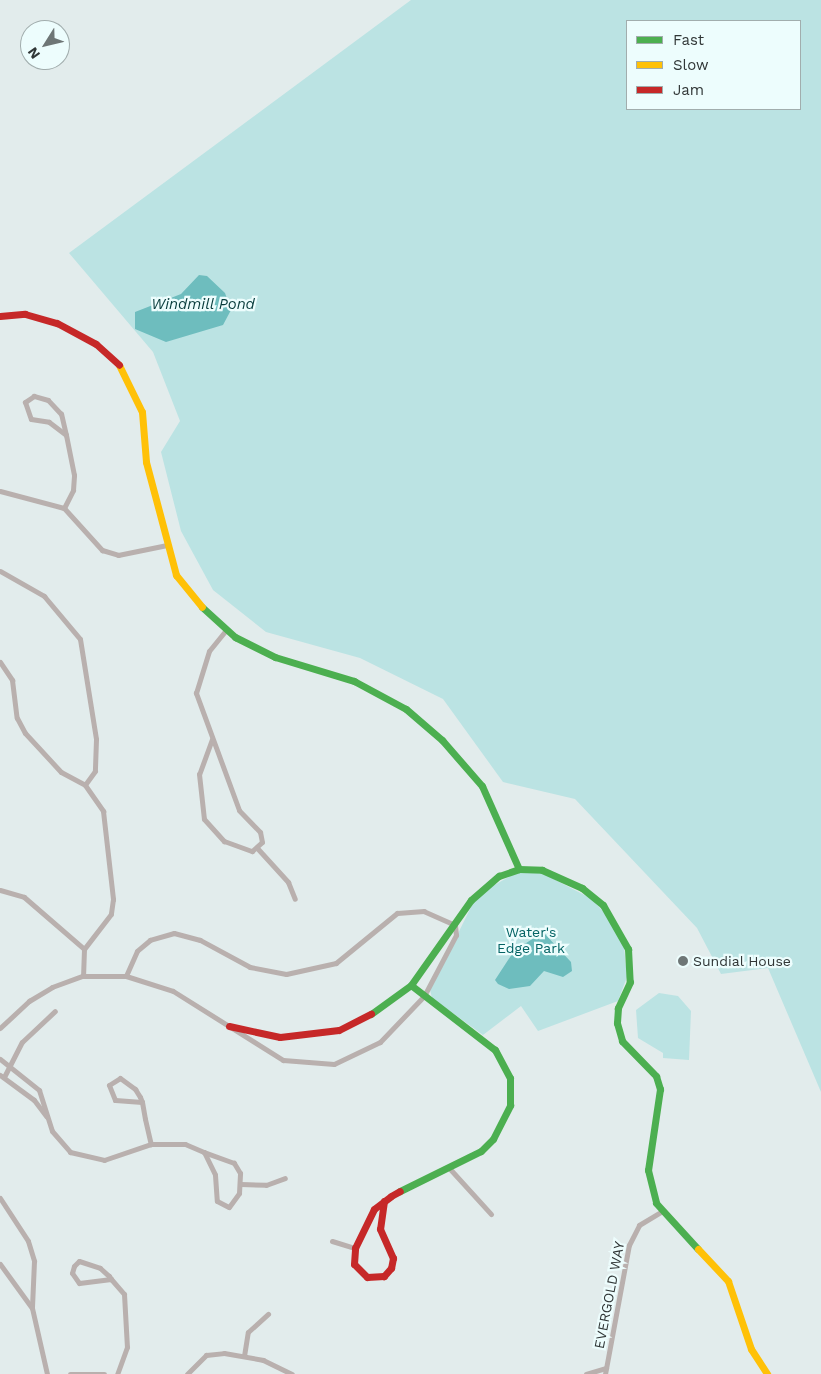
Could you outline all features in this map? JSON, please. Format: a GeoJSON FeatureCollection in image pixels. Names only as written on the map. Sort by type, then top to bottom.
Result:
{"type":"FeatureCollection","features":[{"type":"Feature","properties":{"kind":"street"},"geometry":{"type":"LineString","coordinates":[[0,316],[25,314],[57,323],[96,344],[126,371],[142,412],[146,462],[166,545],[176,575],[226,630],[275,657],[354,681],[406,709],[442,740],[482,786],[519,869]]}},
{"type":"Feature","properties":{"kind":"street"},"geometry":{"type":"LineString","coordinates":[[64,508],[74,483],[66,435],[61,414],[48,400],[34,396],[25,402],[30,419],[49,422],[66,435]]}},
{"type":"Feature","properties":{"kind":"street"},"geometry":{"type":"LineString","coordinates":[[0,491],[64,508],[102,550],[118,555],[166,545]]}},
{"type":"Feature","properties":{"kind":"street"},"geometry":{"type":"LineString","coordinates":[[0,571],[44,596],[80,639],[96,739],[95,771],[85,785]]}},
{"type":"Feature","properties":{"kind":"street"},"geometry":{"type":"LineString","coordinates":[[226,630],[209,651],[196,693],[239,810],[260,832],[258,849]]}},
{"type":"Feature","properties":{"kind":"street"},"geometry":{"type":"LineString","coordinates":[[0,662],[12,680],[17,718],[25,733],[61,772],[85,785],[103,811],[113,899],[111,914],[84,949],[83,976]]}},
{"type":"Feature","properties":{"kind":"street"},"geometry":{"type":"LineString","coordinates":[[212,739],[199,774],[204,819],[237,849],[258,849],[288,882],[295,899]]}},
{"type":"Feature","properties":{"kind":"street"},"geometry":{"type":"LineString","coordinates":[[229,1026],[280,1037],[321,1034],[364,1019],[411,985],[482,887],[519,869],[563,876],[603,905],[617,925],[631,966],[630,982],[618,1008],[622,1041],[656,1076],[660,1089],[648,1170],[660,1212],[728,1281],[750,1349],[767,1374]]}},
{"type":"Feature","properties":{"kind":"street"},"geometry":{"type":"LineString","coordinates":[[0,886],[52,917],[61,931],[84,949]]}},
{"type":"Feature","properties":{"kind":"street"},"geometry":{"type":"LineString","coordinates":[[0,890],[16,895]]}},
{"type":"Feature","properties":{"kind":"street"},"geometry":{"type":"LineString","coordinates":[[126,976],[137,951],[150,940],[174,933],[200,940],[250,967],[295,974],[336,963],[397,913],[424,911],[455,925]]}},
{"type":"Feature","properties":{"kind":"street"},"geometry":{"type":"LineString","coordinates":[[0,1028],[29,1001],[83,976],[126,976],[173,991],[283,1060],[334,1064],[380,1042],[424,996],[456,935],[455,925]]}},
{"type":"Feature","properties":{"kind":"street"},"geometry":{"type":"LineString","coordinates":[[384,1201],[380,1229],[393,1258],[391,1268],[384,1276],[367,1277],[354,1264],[355,1248],[364,1222],[384,1201],[450,1169],[493,1139],[510,1105],[510,1078],[495,1050],[411,985]]}},
{"type":"Feature","properties":{"kind":"street"},"geometry":{"type":"LineString","coordinates":[[47,1117],[2,1076],[22,1042],[55,1011]]}},
{"type":"Feature","properties":{"kind":"street"},"geometry":{"type":"LineString","coordinates":[[0,1059],[10,1065],[39,1090],[47,1117],[60,1144],[81,1157],[104,1160],[151,1144],[185,1144],[234,1163],[241,1184],[234,1203],[229,1206],[217,1201],[215,1174],[204,1152]]}},
{"type":"Feature","properties":{"kind":"street"},"geometry":{"type":"LineString","coordinates":[[142,1102],[115,1100],[109,1085],[113,1080],[127,1081],[142,1102],[151,1144]]}},
{"type":"Feature","properties":{"kind":"street"},"geometry":{"type":"LineString","coordinates":[[450,1169],[491,1214]]}},
{"type":"Feature","properties":{"kind":"street"},"geometry":{"type":"LineString","coordinates":[[241,1184],[266,1185],[285,1178]]}},
{"type":"Feature","properties":{"kind":"street"},"geometry":{"type":"LineString","coordinates":[[0,1198],[28,1241],[34,1261],[32,1308],[47,1374]]}},
{"type":"Feature","properties":{"kind":"street","name":"EVERGOLD WAY"},"geometry":{"type":"LineString","coordinates":[[605,1374],[629,1245],[639,1224],[660,1212]]}},
{"type":"Feature","properties":{"kind":"street"},"geometry":{"type":"LineString","coordinates":[[332,1240],[355,1248]]}},
{"type":"Feature","properties":{"kind":"street"},"geometry":{"type":"LineString","coordinates":[[112,1279],[79,1283],[74,1266],[79,1261],[88,1262],[112,1279],[124,1294],[128,1310],[127,1348],[117,1374]]}},
{"type":"Feature","properties":{"kind":"street"},"geometry":{"type":"LineString","coordinates":[[0,1264],[32,1308]]}},
{"type":"Feature","properties":{"kind":"street"},"geometry":{"type":"LineString","coordinates":[[244,1356],[248,1332],[268,1314]]}},
{"type":"Feature","properties":{"kind":"street"},"geometry":{"type":"LineString","coordinates":[[187,1374],[206,1355],[244,1356],[292,1374]]}},
{"type":"Feature","properties":{"kind":"street"},"geometry":{"type":"LineString","coordinates":[[275,1367],[277,1374]]}},
{"type":"Feature","properties":{"kind":"street","name":"EVERGOLD WAY"},"geometry":{"type":"LineString","coordinates":[[586,1374],[606,1368]]}},
{"type":"Feature","properties":{"kind":"street"},"geometry":{"type":"LineString","coordinates":[[70,1374],[104,1374]]}},
{"type":"Feature","properties":{"kind":"green space"},"geometry":{"type":"Polygon","coordinates":[[[411,0],[821,0],[821,1092],[768,968],[721,974],[697,928],[575,799],[503,782],[443,699],[360,658],[266,632],[213,590],[181,531],[161,452],[180,421],[153,352],[69,253],[411,0]]]}},
{"type":"Feature","properties":{"kind":"green space","name":"Water's Edge Park"},"geometry":{"type":"Polygon","coordinates":[[[516,873],[542,873],[592,899],[609,918],[624,947],[627,977],[618,1001],[538,1031],[521,1006],[483,1035],[432,998],[430,990],[473,903],[482,892],[516,873]]]}},
{"type":"Feature","properties":{"kind":"green space"},"geometry":{"type":"Polygon","coordinates":[[[659,993],[678,996],[691,1011],[689,1060],[663,1058],[663,1053],[638,1038],[636,1010],[659,993]]]}},
{"type":"Feature","properties":{"kind":"water","name":"Windmill Pond"},"geometry":{"type":"Polygon","coordinates":[[[199,275],[207,276],[225,293],[231,310],[223,325],[166,342],[135,329],[135,312],[181,294],[199,275]]]}},
{"type":"Feature","properties":{"kind":"water"},"geometry":{"type":"Polygon","coordinates":[[[543,932],[571,962],[572,971],[563,977],[544,971],[530,986],[509,989],[498,984],[495,980],[514,951],[543,932]]]}},
{"type":"Feature","properties":{"kind":"traffic: fast"},"geometry":{"type":"LineString","coordinates":[[202,607],[235,637],[275,657],[354,681],[406,709],[442,740],[482,786],[519,869]]}},
{"type":"Feature","properties":{"kind":"traffic: fast"},"geometry":{"type":"LineString","coordinates":[[371,1014],[411,985],[471,900],[499,876],[519,869],[542,870],[582,888],[603,905],[628,949],[630,982],[618,1008],[617,1023],[622,1041],[656,1076],[660,1089],[648,1170],[656,1203],[698,1249]]}},
{"type":"Feature","properties":{"kind":"traffic: fast"},"geometry":{"type":"LineString","coordinates":[[400,1191],[481,1151],[493,1139],[510,1105],[510,1078],[495,1050],[411,985]]}},
{"type":"Feature","properties":{"kind":"traffic: slow"},"geometry":{"type":"LineString","coordinates":[[119,365],[142,412],[146,462],[176,575],[202,607]]}},
{"type":"Feature","properties":{"kind":"traffic: slow"},"geometry":{"type":"LineString","coordinates":[[698,1249],[728,1281],[751,1349],[767,1374]]}},
{"type":"Feature","properties":{"kind":"traffic: jam"},"geometry":{"type":"LineString","coordinates":[[0,316],[25,314],[57,323],[96,344],[119,365]]}},
{"type":"Feature","properties":{"kind":"traffic: jam"},"geometry":{"type":"LineString","coordinates":[[229,1026],[280,1037],[339,1030],[371,1014]]}},
{"type":"Feature","properties":{"kind":"traffic: jam"},"geometry":{"type":"LineString","coordinates":[[384,1201],[380,1229],[393,1258],[391,1268],[384,1276],[367,1277],[354,1264],[355,1248],[374,1209],[391,1196],[400,1191]]}},
{"type":"Feature","properties":{"kind":"place","name":"Sundial House"},"geometry":{"type":"Point","coordinates":[683,961]}}]}
